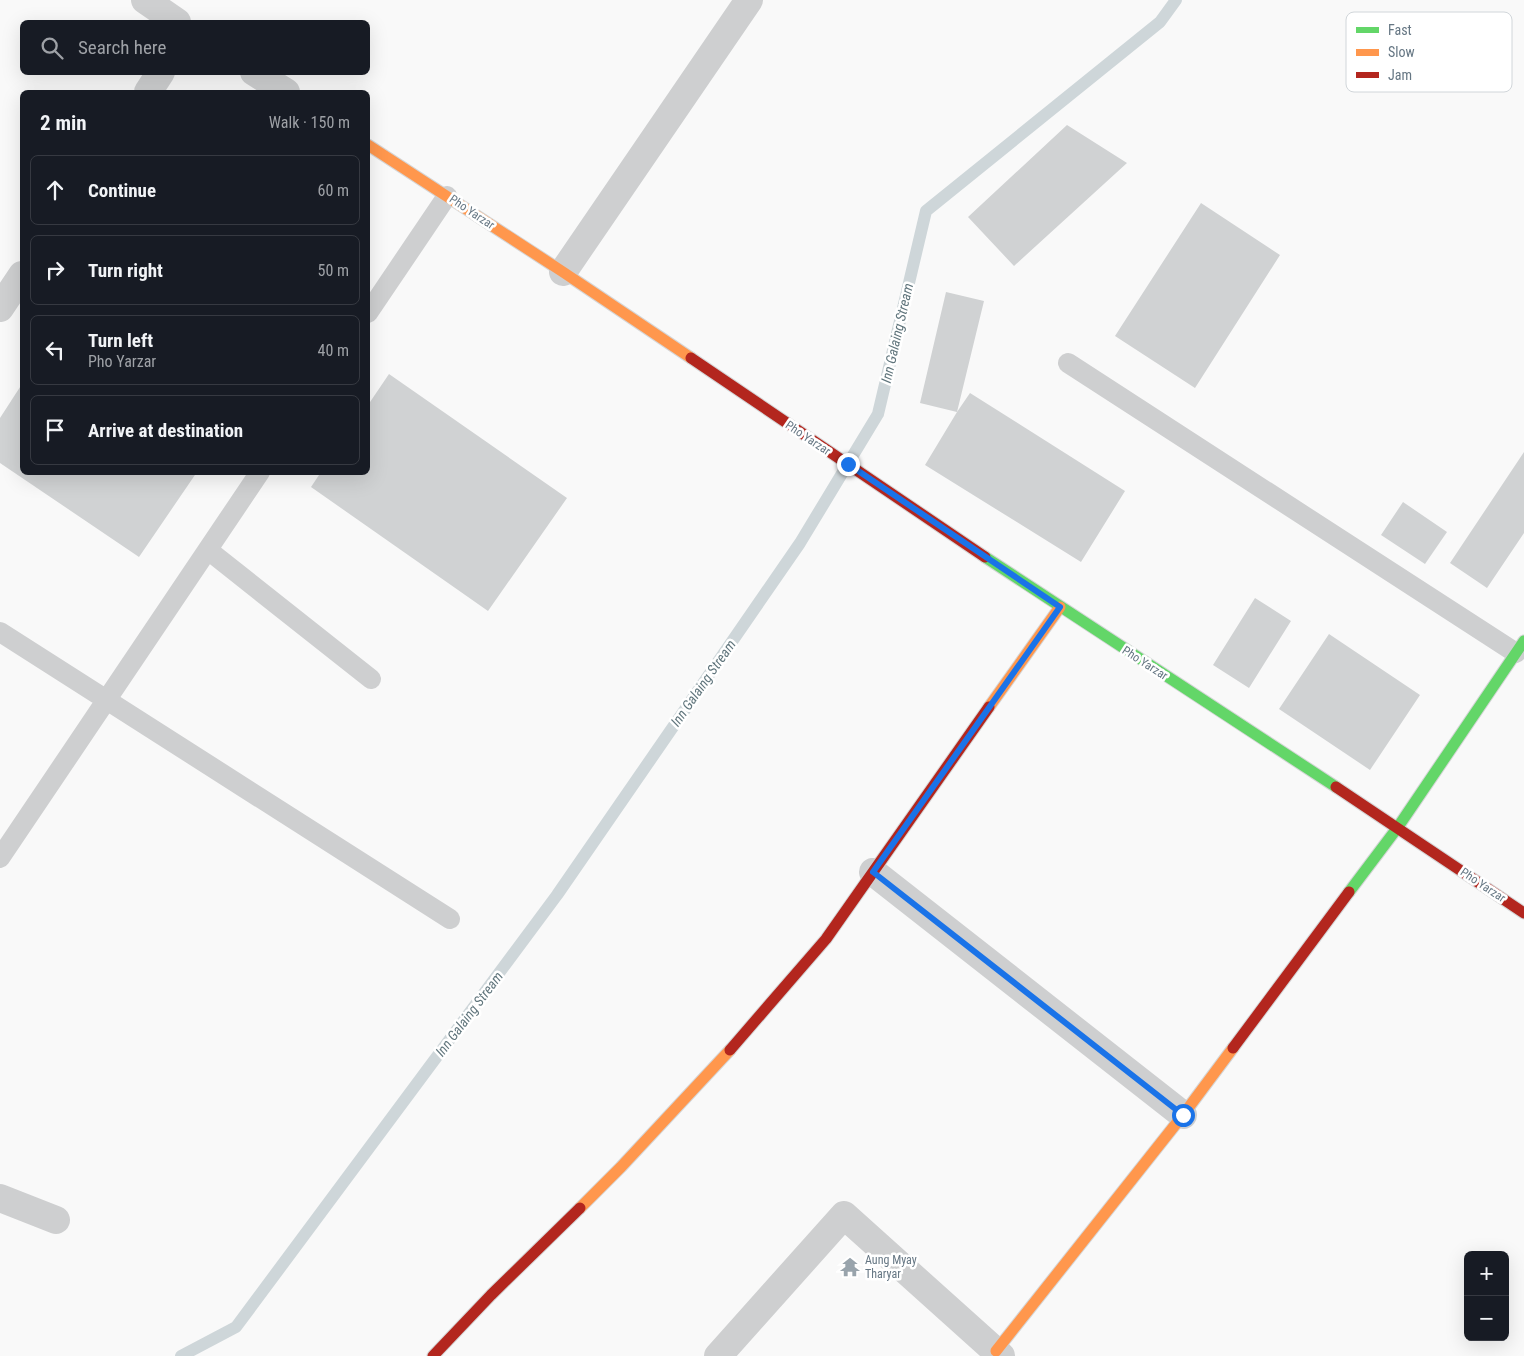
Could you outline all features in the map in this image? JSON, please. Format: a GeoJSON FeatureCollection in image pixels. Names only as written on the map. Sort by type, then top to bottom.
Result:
{"type":"FeatureCollection","features":[{"type":"Feature","properties":{"kind":"street"},"geometry":{"type":"LineString","coordinates":[[146,0],[174,20]]}},
{"type":"Feature","properties":{"kind":"street"},"geometry":{"type":"LineString","coordinates":[[563,272],[749,0]]}},
{"type":"Feature","properties":{"kind":"street"},"geometry":{"type":"LineString","coordinates":[[149,90],[159,75]]}},
{"type":"Feature","properties":{"kind":"street"},"geometry":{"type":"LineString","coordinates":[[259,75],[283,90]]}},
{"type":"Feature","properties":{"kind":"street","name":"Pho Yarzar"},"geometry":{"type":"LineString","coordinates":[[370,146],[563,272],[1060,607],[1398,827],[1524,913]]}},
{"type":"Feature","properties":{"kind":"street"},"geometry":{"type":"LineString","coordinates":[[0,308],[20,278]]}},
{"type":"Feature","properties":{"kind":"street"},"geometry":{"type":"LineString","coordinates":[[433,1356],[491,1295],[621,1167],[736,1043],[826,939],[1060,607]]}},
{"type":"Feature","properties":{"kind":"street"},"geometry":{"type":"LineString","coordinates":[[718,1356],[844,1215],[998,1354],[1183,1115],[1398,827],[1520,647]]}},
{"type":"Feature","properties":{"kind":"street"},"geometry":{"type":"LineString","coordinates":[[873,872],[1183,1115]]}},
{"type":"Feature","properties":{"kind":"street"},"geometry":{"type":"LineString","coordinates":[[0,1198],[56,1220]]}},
{"type":"Feature","properties":{"kind":"lane"},"geometry":{"type":"LineString","coordinates":[[370,310],[447,196]]}},
{"type":"Feature","properties":{"kind":"lane"},"geometry":{"type":"LineString","coordinates":[[1068,363],[1520,647]]}},
{"type":"Feature","properties":{"kind":"lane"},"geometry":{"type":"LineString","coordinates":[[0,858],[258,475]]}},
{"type":"Feature","properties":{"kind":"lane"},"geometry":{"type":"LineString","coordinates":[[208,550],[371,679]]}},
{"type":"Feature","properties":{"kind":"lane"},"geometry":{"type":"LineString","coordinates":[[0,632],[450,920]]}},
{"type":"Feature","properties":{"kind":"building"},"geometry":{"type":"Polygon","coordinates":[[[1067,125],[1127,163],[1014,266],[968,217],[1067,125]]]}},
{"type":"Feature","properties":{"kind":"building"},"geometry":{"type":"Polygon","coordinates":[[[1201,203],[1280,255],[1195,388],[1115,336],[1201,203]]]}},
{"type":"Feature","properties":{"kind":"building"},"geometry":{"type":"Polygon","coordinates":[[[946,292],[984,301],[957,412],[920,403],[946,292]]]}},
{"type":"Feature","properties":{"kind":"building"},"geometry":{"type":"Polygon","coordinates":[[[389,374],[567,498],[488,611],[311,487],[319,475],[370,475],[370,402],[389,374]]]}},
{"type":"Feature","properties":{"kind":"building"},"geometry":{"type":"Polygon","coordinates":[[[20,387],[20,475],[195,475],[139,557],[0,463],[0,418],[20,387]]]}},
{"type":"Feature","properties":{"kind":"building"},"geometry":{"type":"Polygon","coordinates":[[[970,393],[1125,491],[1081,562],[925,465],[970,393]]]}},
{"type":"Feature","properties":{"kind":"building"},"geometry":{"type":"Polygon","coordinates":[[[1524,452],[1524,533],[1487,588],[1450,563],[1524,452]]]}},
{"type":"Feature","properties":{"kind":"building"},"geometry":{"type":"Polygon","coordinates":[[[1403,502],[1447,532],[1425,564],[1381,535],[1403,502]]]}},
{"type":"Feature","properties":{"kind":"building"},"geometry":{"type":"Polygon","coordinates":[[[1255,598],[1291,621],[1249,688],[1213,665],[1255,598]]]}},
{"type":"Feature","properties":{"kind":"building"},"geometry":{"type":"Polygon","coordinates":[[[1329,634],[1420,695],[1370,770],[1279,709],[1329,634]]]}},
{"type":"Feature","properties":{"kind":"waterway","name":"Inn Galaing Stream"},"geometry":{"type":"LineString","coordinates":[[181,1356],[236,1327],[557,895],[800,543],[878,414],[926,211],[1160,22],[1176,0]]}},
{"type":"Feature","properties":{"kind":"traffic: fast"},"geometry":{"type":"LineString","coordinates":[[985,557],[1336,787]]}},
{"type":"Feature","properties":{"kind":"traffic: fast"},"geometry":{"type":"LineString","coordinates":[[1349,892],[1398,827],[1524,641]]}},
{"type":"Feature","properties":{"kind":"traffic: slow"},"geometry":{"type":"LineString","coordinates":[[370,146],[691,358]]}},
{"type":"Feature","properties":{"kind":"traffic: slow"},"geometry":{"type":"LineString","coordinates":[[989,707],[1060,607]]}},
{"type":"Feature","properties":{"kind":"traffic: slow"},"geometry":{"type":"LineString","coordinates":[[996,1351],[1183,1115],[1233,1048]]}},
{"type":"Feature","properties":{"kind":"traffic: slow"},"geometry":{"type":"LineString","coordinates":[[580,1208],[621,1167],[730,1050]]}},
{"type":"Feature","properties":{"kind":"traffic: jam"},"geometry":{"type":"LineString","coordinates":[[691,358],[985,557]]}},
{"type":"Feature","properties":{"kind":"traffic: jam"},"geometry":{"type":"LineString","coordinates":[[730,1050],[826,939],[989,707]]}},
{"type":"Feature","properties":{"kind":"traffic: jam"},"geometry":{"type":"LineString","coordinates":[[1336,787],[1524,913]]}},
{"type":"Feature","properties":{"kind":"traffic: jam"},"geometry":{"type":"LineString","coordinates":[[1233,1048],[1349,892]]}},
{"type":"Feature","properties":{"kind":"traffic: jam"},"geometry":{"type":"LineString","coordinates":[[433,1356],[491,1295],[580,1208]]}},
{"type":"Feature","properties":{"kind":"place","name":"Aung Myay Tharyar"},"geometry":{"type":"Point","coordinates":[850,1267]}},
{"type":"Feature","properties":{"kind":"route"},"geometry":{"type":"LineString","coordinates":[[848,464],[1060,607],[873,872],[1183,1115]]}}]}
